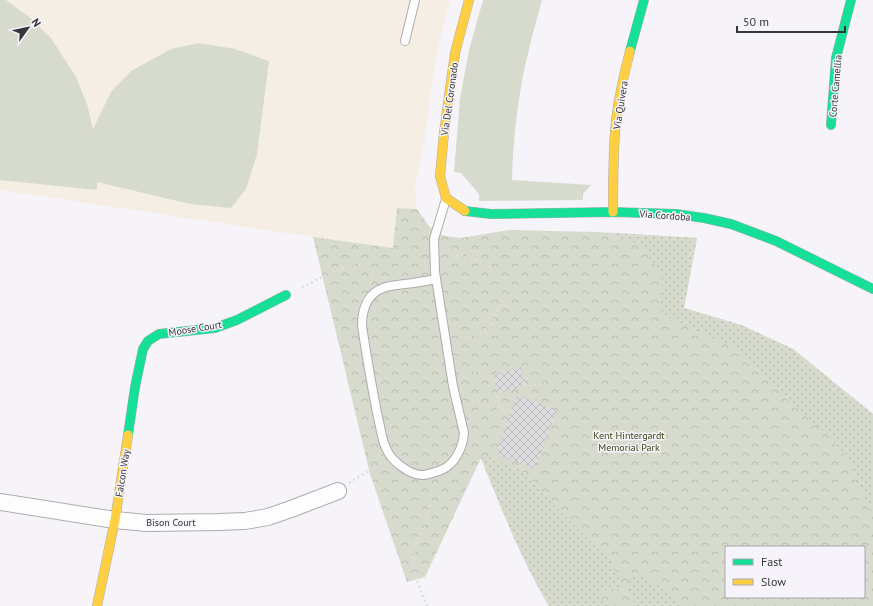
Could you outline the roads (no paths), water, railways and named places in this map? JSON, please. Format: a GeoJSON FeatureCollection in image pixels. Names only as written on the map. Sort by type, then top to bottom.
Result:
{"type":"FeatureCollection","features":[{"type":"Feature","properties":{"kind":"street","name":"Via Del Coronado"},"geometry":{"type":"LineString","coordinates":[[446,198],[440,176],[444,133],[455,53],[469,0]]}},
{"type":"Feature","properties":{"kind":"street","name":"Via Quivera"},"geometry":{"type":"LineString","coordinates":[[612,212],[616,119],[623,83],[644,0]]}},
{"type":"Feature","properties":{"kind":"street","name":"Corte Camellia"},"geometry":{"type":"LineString","coordinates":[[831,125],[836,58],[851,0]]}},
{"type":"Feature","properties":{"kind":"street","name":"Via Cordoba"},"geometry":{"type":"LineString","coordinates":[[446,198],[464,211],[491,214],[612,212],[676,214],[704,218],[730,224],[776,241],[873,289]]}},
{"type":"Feature","properties":{"kind":"street","name":"Moose Court"},"geometry":{"type":"LineString","coordinates":[[148,341],[159,334],[214,328],[237,320],[286,295]]}},
{"type":"Feature","properties":{"kind":"street","name":"Falcon Way"},"geometry":{"type":"LineString","coordinates":[[97,606],[115,520],[135,387],[143,349],[148,341]]}},
{"type":"Feature","properties":{"kind":"street","name":"Bison Court"},"geometry":{"type":"LineString","coordinates":[[0,502],[115,520],[146,523],[245,521],[268,517],[338,491]]}},
{"type":"Feature","properties":{"kind":"lane"},"geometry":{"type":"LineString","coordinates":[[405,41],[415,0]]}},
{"type":"Feature","properties":{"kind":"lane"},"geometry":{"type":"LineString","coordinates":[[436,279],[383,288],[375,293],[364,307],[362,316],[362,326],[377,411],[386,449],[393,459],[402,467],[422,475],[443,470],[452,463],[464,440],[464,433],[453,386],[436,279],[434,239],[446,198]]}},
{"type":"Feature","properties":{"kind":"park label","name":"Kent Hintergardt Memorial Park"},"geometry":{"type":"Point","coordinates":[629,440]}}]}
